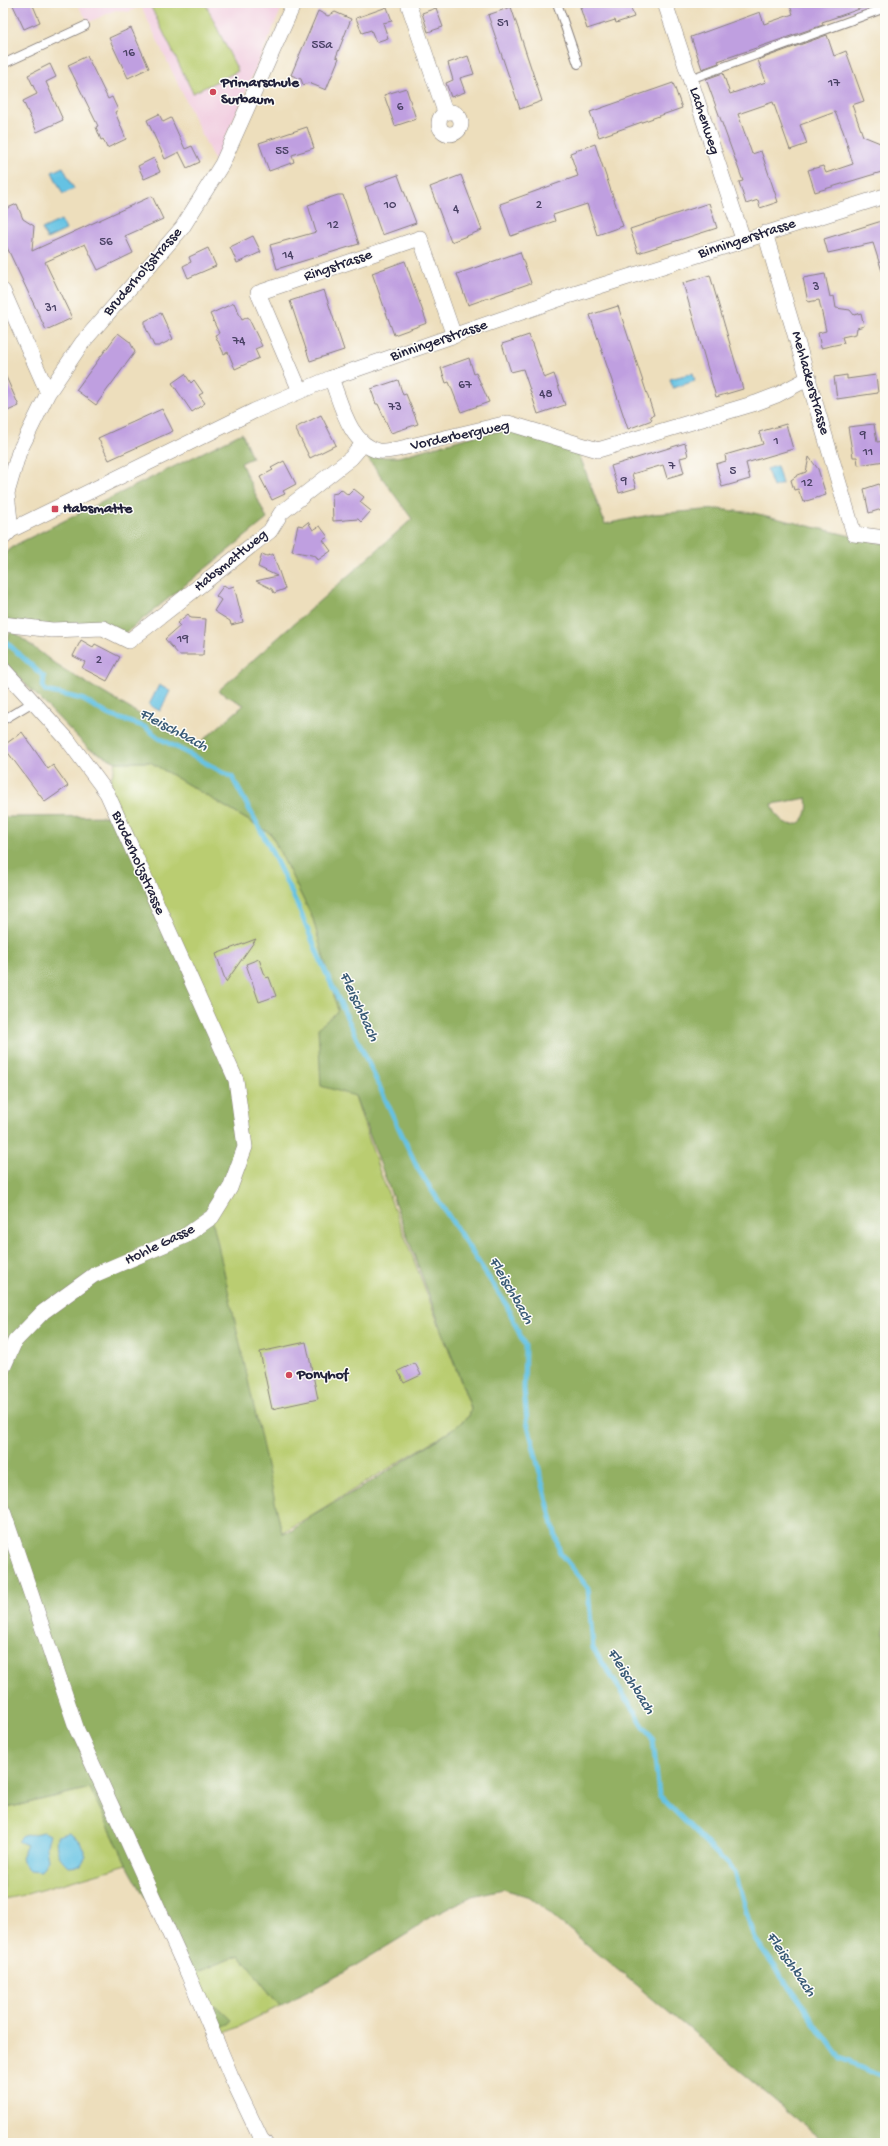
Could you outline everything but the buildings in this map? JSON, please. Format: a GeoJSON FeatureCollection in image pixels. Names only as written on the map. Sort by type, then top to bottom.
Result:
{"type":"FeatureCollection","features":[{"type":"Feature","properties":{"kind":"street","name":"Bruderholzstrasse"},"geometry":{"type":"LineString","coordinates":[[7,534],[7,493],[18,452],[48,392],[82,343],[182,228],[222,164],[294,3]]}},
{"type":"Feature","properties":{"kind":"street"},"geometry":{"type":"LineString","coordinates":[[408,3],[445,112]]}},
{"type":"Feature","properties":{"kind":"street","name":"Lachenweg"},"geometry":{"type":"LineString","coordinates":[[665,3],[743,240]]}},
{"type":"Feature","properties":{"kind":"street","name":"Binningerstrasse"},"geometry":{"type":"LineString","coordinates":[[7,534],[254,411],[332,378],[743,240],[885,196]]}},
{"type":"Feature","properties":{"kind":"street","name":"Mehlackerstrasse"},"geometry":{"type":"LineString","coordinates":[[765,233],[854,534],[885,538]]}},
{"type":"Feature","properties":{"kind":"street","name":"Ringstrasse"},"geometry":{"type":"LineString","coordinates":[[300,391],[258,293],[420,238],[454,336]]}},
{"type":"Feature","properties":{"kind":"street"},"geometry":{"type":"LineString","coordinates":[[3,291],[48,392]]}},
{"type":"Feature","properties":{"kind":"street","name":"Vorderbergweg"},"geometry":{"type":"LineString","coordinates":[[332,378],[351,428],[363,444],[380,452],[508,423],[598,450],[756,403],[777,395],[809,378]]}},
{"type":"Feature","properties":{"kind":"street","name":"Habsmattweg"},"geometry":{"type":"LineString","coordinates":[[3,624],[52,630],[103,628],[129,642],[270,532],[280,514],[351,458],[363,444]]}},
{"type":"Feature","properties":{"kind":"street","name":"Bruderholzstrasse"},"geometry":{"type":"LineString","coordinates":[[3,669],[67,738],[107,793],[236,1080]]}},
{"type":"Feature","properties":{"kind":"street","name":"Hohle Gasse"},"geometry":{"type":"LineString","coordinates":[[3,1368],[14,1341],[43,1312],[94,1275],[185,1236],[212,1218],[230,1188],[245,1148],[236,1080]]}},
{"type":"Feature","properties":{"kind":"street"},"geometry":{"type":"LineString","coordinates":[[3,1511],[77,1730],[189,1976],[231,2076],[263,2141]]}},
{"type":"Feature","properties":{"kind":"lane"},"geometry":{"type":"LineString","coordinates":[[557,3],[578,64]]}},
{"type":"Feature","properties":{"kind":"lane"},"geometry":{"type":"LineString","coordinates":[[690,79],[885,8]]}},
{"type":"Feature","properties":{"kind":"lane"},"geometry":{"type":"LineString","coordinates":[[3,64],[85,26]]}},
{"type":"Feature","properties":{"kind":"lane"},"geometry":{"type":"LineString","coordinates":[[3,720],[33,702]]}},
{"type":"Feature","properties":{"kind":"shaded area","name":"Primarschule Surbaum"},"geometry":{"type":"Polygon","coordinates":[[[76,3],[284,3],[215,162],[141,6],[128,12],[116,10],[89,22],[76,3]]]}},
{"type":"Feature","properties":{"kind":"green space"},"geometry":{"type":"Polygon","coordinates":[[[149,3],[205,3],[238,71],[193,93],[149,3]]]}},
{"type":"Feature","properties":{"kind":"green space"},"geometry":{"type":"Polygon","coordinates":[[[514,430],[578,451],[605,524],[654,514],[717,509],[754,513],[885,544],[885,2143],[826,2143],[530,1897],[503,1889],[472,1896],[425,1920],[412,1931],[343,1973],[280,2006],[239,1955],[189,1976],[127,1865],[90,1788],[3,1809],[3,817],[117,816],[236,1080],[245,1147],[212,1218],[282,1533],[291,1531],[314,1514],[369,1483],[452,1430],[469,1416],[471,1408],[355,1096],[321,1086],[318,1028],[338,1011],[313,919],[271,834],[150,762],[116,762],[88,748],[3,661],[3,652],[11,630],[58,666],[195,747],[244,705],[218,691],[412,519],[367,457],[398,457],[484,433],[514,430]],[[807,798],[772,804],[776,814],[788,824],[800,822],[805,816],[807,798]]]}},
{"type":"Feature","properties":{"kind":"green space"},"geometry":{"type":"Polygon","coordinates":[[[242,433],[252,458],[241,463],[267,519],[123,635],[3,620],[3,555],[17,544],[242,433]]]}},
{"type":"Feature","properties":{"kind":"green space"},"geometry":{"type":"Polygon","coordinates":[[[116,762],[150,762],[271,834],[313,919],[339,1011],[355,1096],[378,1167],[471,1408],[469,1416],[452,1430],[282,1533],[107,793],[116,762]]]}},
{"type":"Feature","properties":{"kind":"green space"},"geometry":{"type":"Polygon","coordinates":[[[90,1788],[127,1865],[20,1896],[3,1899],[3,1809],[90,1788]]]}},
{"type":"Feature","properties":{"kind":"green space"},"geometry":{"type":"Polygon","coordinates":[[[239,1955],[280,2006],[215,2038],[189,1976],[239,1955]]]}},
{"type":"Feature","properties":{"kind":"green space"},"geometry":{"type":"Polygon","coordinates":[[[217,2006],[232,2020],[229,2025],[223,2027],[214,2019],[212,2011],[213,2007],[217,2006]]]}},
{"type":"Feature","properties":{"kind":"water"},"geometry":{"type":"Polygon","coordinates":[[[63,167],[74,189],[63,194],[52,172],[63,167]]]}},
{"type":"Feature","properties":{"kind":"water"},"geometry":{"type":"Polygon","coordinates":[[[61,220],[66,230],[47,239],[42,229],[61,220]]]}},
{"type":"Feature","properties":{"kind":"water"},"geometry":{"type":"Polygon","coordinates":[[[693,373],[695,381],[673,388],[670,379],[693,373]]]}},
{"type":"Feature","properties":{"kind":"water"},"geometry":{"type":"Polygon","coordinates":[[[777,466],[782,484],[773,487],[767,469],[777,466]]]}},
{"type":"Feature","properties":{"kind":"water"},"geometry":{"type":"Polygon","coordinates":[[[159,685],[170,691],[160,711],[149,705],[159,685]]]}},
{"type":"Feature","properties":{"kind":"water"},"geometry":{"type":"Polygon","coordinates":[[[44,1832],[50,1835],[46,1847],[48,1860],[41,1871],[30,1870],[22,1862],[21,1857],[27,1845],[18,1841],[23,1836],[44,1832]]]}},
{"type":"Feature","properties":{"kind":"water"},"geometry":{"type":"Polygon","coordinates":[[[69,1833],[80,1841],[86,1856],[81,1865],[68,1866],[58,1853],[56,1845],[57,1836],[69,1833]]]}},
{"type":"Feature","properties":{"kind":"waterway","name":"Fleischbach"},"geometry":{"type":"LineString","coordinates":[[5,641],[44,677],[43,687],[46,691],[82,699],[109,715],[145,727],[159,738],[232,777],[267,842],[297,904],[322,964],[418,1169],[507,1306],[525,1346],[524,1389],[527,1421],[560,1553],[588,1588],[593,1648],[653,1740],[659,1795],[735,1872],[753,1936],[840,2058],[885,2077]]}},
{"type":"Feature","properties":{"kind":"place","name":"Primarschule Surbaum"},"geometry":{"type":"Point","coordinates":[213,92]}},
{"type":"Feature","properties":{"kind":"place","name":"Habsmatte"},"geometry":{"type":"Point","coordinates":[55,509]}},
{"type":"Feature","properties":{"kind":"place","name":"Ponyhof"},"geometry":{"type":"Point","coordinates":[289,1375]}}]}
